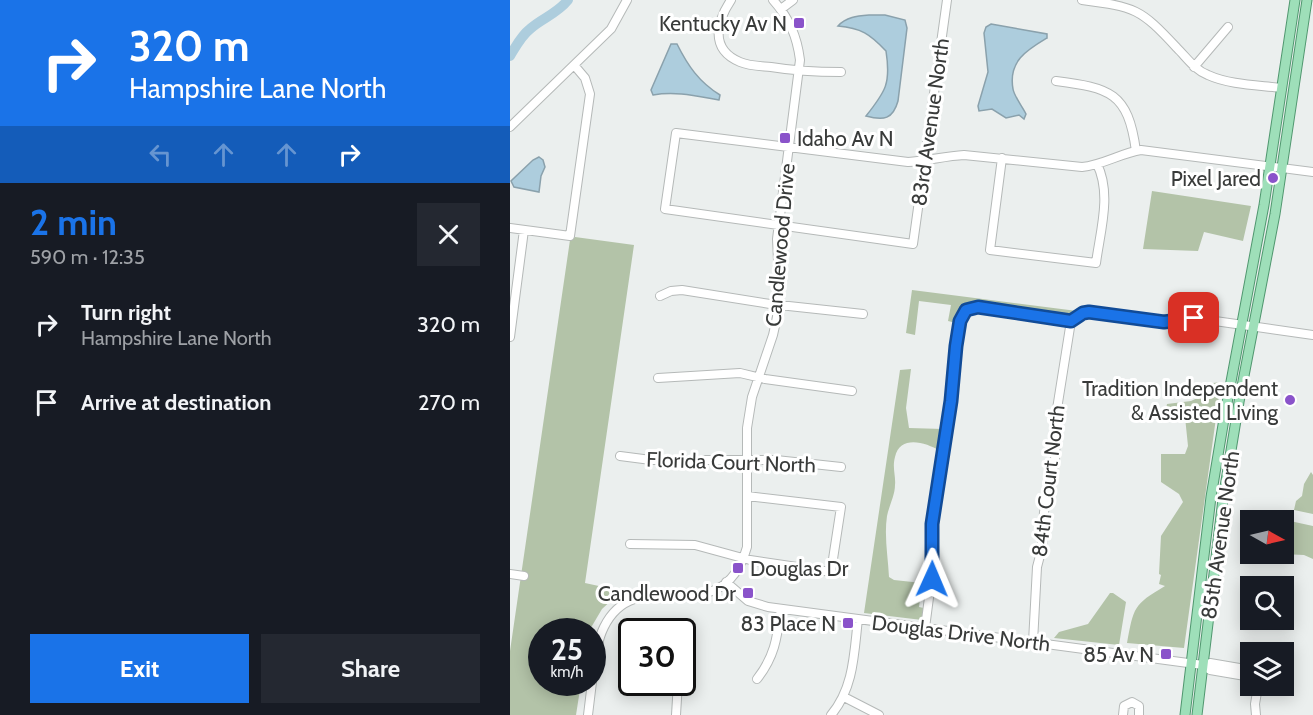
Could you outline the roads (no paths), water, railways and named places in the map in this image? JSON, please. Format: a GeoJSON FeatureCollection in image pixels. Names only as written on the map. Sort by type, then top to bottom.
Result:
{"type":"FeatureCollection","features":[{"type":"Feature","properties":{"kind":"main road","name":"85th Avenue North"},"geometry":{"type":"LineString","coordinates":[[1185,715],[1211,497],[1270,166],[1295,0]]}},
{"type":"Feature","properties":{"kind":"main road","name":"85th Avenue North"},"geometry":{"type":"LineString","coordinates":[[1197,715],[1223,499],[1282,168],[1307,0]]}},
{"type":"Feature","properties":{"kind":"main road"},"geometry":{"type":"LineString","coordinates":[[1211,497],[1223,499]]}},
{"type":"Feature","properties":{"kind":"street"},"geometry":{"type":"LineString","coordinates":[[510,127],[611,29],[627,0]]}},
{"type":"Feature","properties":{"kind":"street"},"geometry":{"type":"LineString","coordinates":[[731,0],[720,18],[718,27],[721,44],[731,57],[747,64],[799,71],[841,72]]}},
{"type":"Feature","properties":{"kind":"street","name":"Candlewood Drive"},"geometry":{"type":"LineString","coordinates":[[606,624],[620,606],[640,596],[652,594],[701,595],[712,591],[733,576],[743,559],[747,535],[746,459],[749,413],[773,335],[778,304],[779,225],[800,60],[789,20],[773,0]]}},
{"type":"Feature","properties":{"kind":"street"},"geometry":{"type":"LineString","coordinates":[[781,9],[793,0]]}},
{"type":"Feature","properties":{"kind":"street","name":"83rd Avenue North"},"geometry":{"type":"LineString","coordinates":[[779,225],[913,244],[947,0]]}},
{"type":"Feature","properties":{"kind":"street"},"geometry":{"type":"LineString","coordinates":[[1082,0],[1125,6],[1137,11],[1156,24],[1194,67],[1208,75],[1220,79],[1282,88]]}},
{"type":"Feature","properties":{"kind":"street"},"geometry":{"type":"LineString","coordinates":[[1194,67],[1228,27]]}},
{"type":"Feature","properties":{"kind":"street"},"geometry":{"type":"LineString","coordinates":[[510,228],[570,236],[590,94],[585,78],[574,65]]}},
{"type":"Feature","properties":{"kind":"street"},"geometry":{"type":"LineString","coordinates":[[1056,81],[1099,88],[1118,100],[1130,118],[1136,151]]}},
{"type":"Feature","properties":{"kind":"street"},"geometry":{"type":"LineString","coordinates":[[779,225],[665,210],[675,133],[902,162],[964,154],[1074,167],[1097,164],[1136,151],[1150,150],[1313,172]]}},
{"type":"Feature","properties":{"kind":"street"},"geometry":{"type":"LineString","coordinates":[[1002,158],[990,250],[1096,263],[1104,196],[1102,174],[1097,164]]}},
{"type":"Feature","properties":{"kind":"street"},"geometry":{"type":"LineString","coordinates":[[510,337],[511,315],[524,230]]}},
{"type":"Feature","properties":{"kind":"street"},"geometry":{"type":"LineString","coordinates":[[660,296],[671,291],[682,290],[863,314]]}},
{"type":"Feature","properties":{"kind":"street"},"geometry":{"type":"LineString","coordinates":[[925,628],[933,567],[932,524],[951,401],[956,346],[960,321],[966,310],[978,307],[1071,321],[1089,312],[1164,322],[1194,318],[1313,335]]}},
{"type":"Feature","properties":{"kind":"street","name":"84th Court North"},"geometry":{"type":"LineString","coordinates":[[1033,642],[1037,567],[1042,548],[1044,512],[1054,460],[1057,409],[1071,321]]}},
{"type":"Feature","properties":{"kind":"street"},"geometry":{"type":"LineString","coordinates":[[658,378],[740,373],[758,378],[852,391]]}},
{"type":"Feature","properties":{"kind":"street","name":"Florida Court North"},"geometry":{"type":"LineString","coordinates":[[620,456],[651,460],[746,459],[807,462],[841,467]]}},
{"type":"Feature","properties":{"kind":"street"},"geometry":{"type":"LineString","coordinates":[[630,544],[695,545],[743,559],[831,572],[841,507],[747,496]]}},
{"type":"Feature","properties":{"kind":"street"},"geometry":{"type":"LineString","coordinates":[[510,574],[524,576]]}},
{"type":"Feature","properties":{"kind":"street","name":"Douglas Drive North"},"geometry":{"type":"LineString","coordinates":[[726,582],[748,601],[782,609],[1240,668]]}},
{"type":"Feature","properties":{"kind":"street"},"geometry":{"type":"LineString","coordinates":[[757,679],[773,655],[782,609]]}},
{"type":"Feature","properties":{"kind":"street"},"geometry":{"type":"LineString","coordinates":[[831,715],[844,697],[851,673],[858,619]]}},
{"type":"Feature","properties":{"kind":"street","name":"Douglas Drive North"},"geometry":{"type":"LineString","coordinates":[[1203,665],[1210,670],[1240,675]]}},
{"type":"Feature","properties":{"kind":"street","name":"Candlewood Drive"},"geometry":{"type":"LineString","coordinates":[[588,715],[590,696]]}},
{"type":"Feature","properties":{"kind":"street"},"geometry":{"type":"LineString","coordinates":[[676,715],[677,696]]}},
{"type":"Feature","properties":{"kind":"street"},"geometry":{"type":"LineString","coordinates":[[1256,696],[1256,715]]}},
{"type":"Feature","properties":{"kind":"street"},"geometry":{"type":"LineString","coordinates":[[844,697],[879,715]]}},
{"type":"Feature","properties":{"kind":"street"},"geometry":{"type":"LineString","coordinates":[[1124,715],[1124,706],[1132,702],[1139,706],[1139,715]]}},
{"type":"Feature","properties":{"kind":"water"},"geometry":{"type":"Polygon","coordinates":[[[885,15],[905,20],[907,28],[898,101],[893,112],[883,118],[866,116],[885,86],[888,71],[886,51],[865,33],[853,28],[838,26],[848,19],[885,15]]]}},
{"type":"Feature","properties":{"kind":"water"},"geometry":{"type":"Polygon","coordinates":[[[991,24],[1047,34],[1047,38],[1021,57],[1013,71],[1013,89],[1026,114],[1024,119],[1019,115],[1006,118],[992,109],[979,111],[978,106],[988,72],[984,33],[986,27],[991,24]]]}},
{"type":"Feature","properties":{"kind":"water"},"geometry":{"type":"Polygon","coordinates":[[[671,44],[677,44],[695,73],[720,95],[719,100],[678,94],[653,95],[651,90],[671,44]]]}},
{"type":"Feature","properties":{"kind":"water"},"geometry":{"type":"Polygon","coordinates":[[[539,157],[543,160],[545,167],[539,192],[514,187],[511,181],[539,157]]]}},
{"type":"Feature","properties":{"kind":"waterway"},"geometry":{"type":"LineString","coordinates":[[510,56],[527,32],[568,0]]}},
{"type":"Feature","properties":{"kind":"place","name":"Kentucky Av N"},"geometry":{"type":"Point","coordinates":[799,23]}},
{"type":"Feature","properties":{"kind":"place","name":"Idaho Av N"},"geometry":{"type":"Point","coordinates":[785,138]}},
{"type":"Feature","properties":{"kind":"place","name":"Pixel Jared"},"geometry":{"type":"Point","coordinates":[1273,178]}},
{"type":"Feature","properties":{"kind":"place","name":"Tradition Independent & Assisted Living"},"geometry":{"type":"Point","coordinates":[1290,400]}},
{"type":"Feature","properties":{"kind":"place","name":"Douglas Dr"},"geometry":{"type":"Point","coordinates":[738,568]}},
{"type":"Feature","properties":{"kind":"place","name":"Candlewood Dr"},"geometry":{"type":"Point","coordinates":[748,593]}},
{"type":"Feature","properties":{"kind":"place","name":"83 Place N"},"geometry":{"type":"Point","coordinates":[848,623]}},
{"type":"Feature","properties":{"kind":"place","name":"85 Av N"},"geometry":{"type":"Point","coordinates":[1166,654]}}]}
